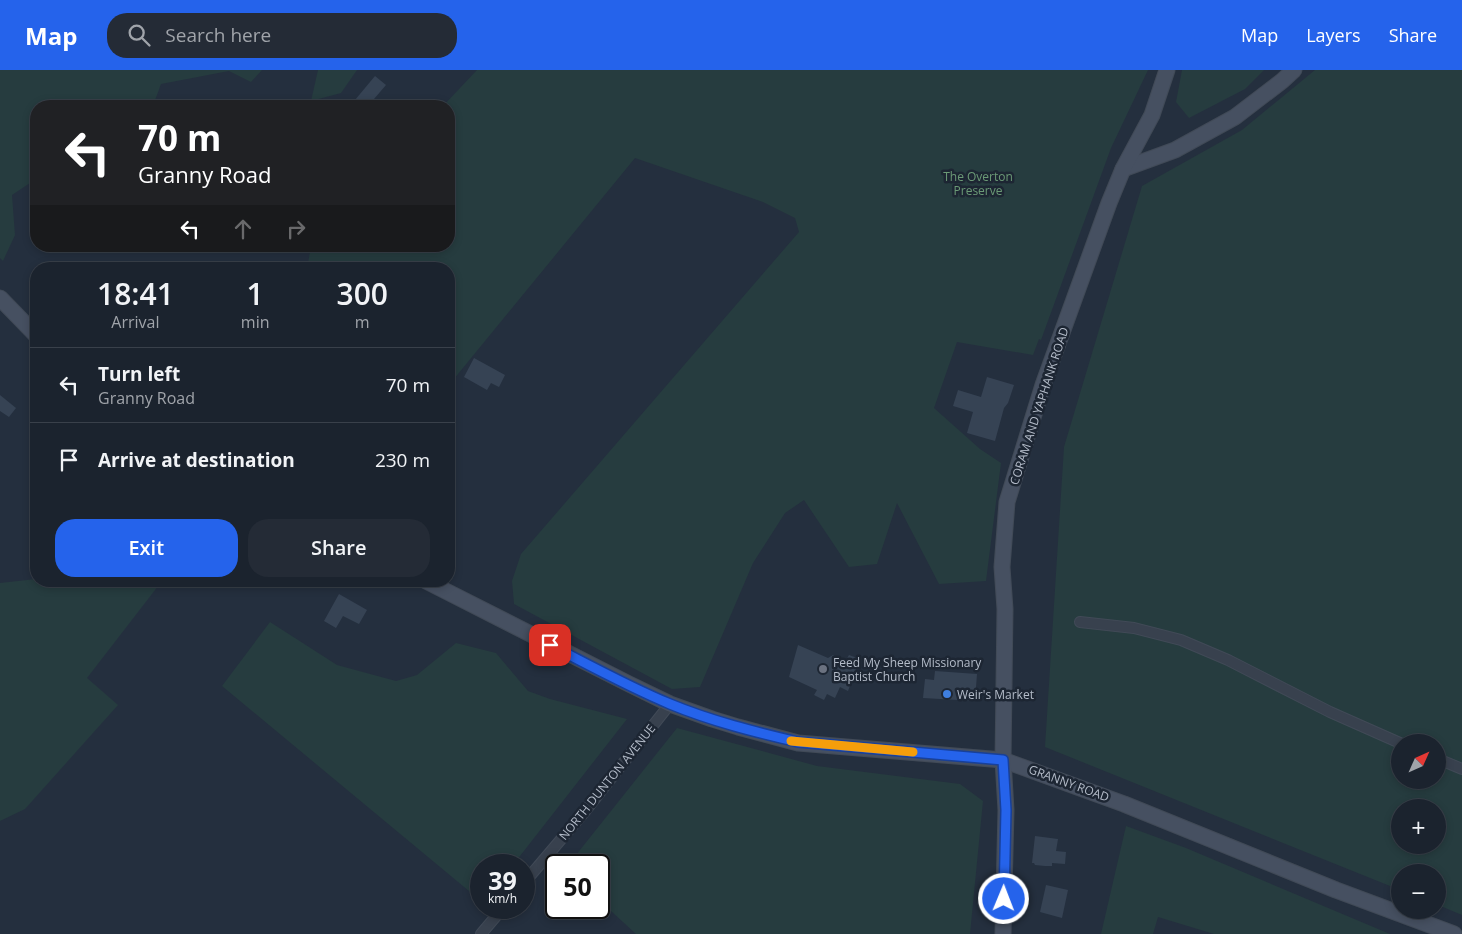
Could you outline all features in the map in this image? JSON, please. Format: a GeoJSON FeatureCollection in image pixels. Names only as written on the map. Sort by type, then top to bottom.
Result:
{"type":"FeatureCollection","features":[{"type":"Feature","properties":{"kind":"street","name":"CORAM AND YAPHANK ROAD"},"geometry":{"type":"LineString","coordinates":[[1003,934],[1006,810],[1003,760],[1005,609],[1002,566],[1007,502],[1055,352],[1123,169],[1152,115],[1167,70]]}},
{"type":"Feature","properties":{"kind":"street"},"geometry":{"type":"LineString","coordinates":[[1123,169],[1175,150],[1236,117],[1294,70]]}},
{"type":"Feature","properties":{"kind":"street"},"geometry":{"type":"LineString","coordinates":[[3,305],[30,330]]}},
{"type":"Feature","properties":{"kind":"street","name":"GRANNY ROAD"},"geometry":{"type":"LineString","coordinates":[[438,587],[670,704],[738,727],[798,742],[1003,760],[1124,804],[1336,890],[1449,933]]}},
{"type":"Feature","properties":{"kind":"street"},"geometry":{"type":"LineString","coordinates":[[1080,622],[1134,628],[1181,640],[1228,660],[1330,712],[1391,739]]}},
{"type":"Feature","properties":{"kind":"street","name":"NORTH DUNTON AVENUE"},"geometry":{"type":"LineString","coordinates":[[535,870],[586,810],[670,704]]}},
{"type":"Feature","properties":{"kind":"street"},"geometry":{"type":"LineString","coordinates":[[1446,762],[1462,769]]}},
{"type":"Feature","properties":{"kind":"street"},"geometry":{"type":"LineString","coordinates":[[481,934],[494,919]]}},
{"type":"Feature","properties":{"kind":"green space"},"geometry":{"type":"Polygon","coordinates":[[[0,70],[262,70],[251,82],[229,71],[161,84],[155,100],[30,100],[30,183],[12,195],[15,235],[3,261],[0,258],[0,70]]]}},
{"type":"Feature","properties":{"kind":"green space"},"geometry":{"type":"Polygon","coordinates":[[[318,70],[357,70],[341,93],[311,100],[318,70]]]}},
{"type":"Feature","properties":{"kind":"green space","name":"The Overton Preserve"},"geometry":{"type":"Polygon","coordinates":[[[477,70],[1148,70],[1111,148],[1041,340],[1039,339],[1033,355],[957,342],[934,408],[980,449],[1001,463],[986,581],[939,584],[897,503],[877,564],[849,567],[804,500],[785,513],[753,563],[700,687],[672,689],[514,604],[512,581],[521,554],[799,232],[795,218],[763,202],[635,158],[455,378],[455,262],[308,262],[310,252],[455,252],[455,100],[449,100],[477,70]]]}},
{"type":"Feature","properties":{"kind":"green space"},"geometry":{"type":"Polygon","coordinates":[[[1182,70],[1264,70],[1245,89],[1189,118],[1176,102],[1182,70]]]}},
{"type":"Feature","properties":{"kind":"green space"},"geometry":{"type":"Polygon","coordinates":[[[1315,70],[1462,70],[1462,915],[1446,908],[1446,864],[1391,864],[1391,886],[1045,747],[1064,447],[1142,186],[1242,130],[1315,70]]]}},
{"type":"Feature","properties":{"kind":"green space"},"geometry":{"type":"Polygon","coordinates":[[[30,580],[30,587],[157,587],[87,678],[118,705],[25,809],[0,821],[0,583],[30,580]]]}},
{"type":"Feature","properties":{"kind":"green space"},"geometry":{"type":"Polygon","coordinates":[[[270,622],[337,665],[396,681],[417,675],[456,643],[496,653],[528,691],[550,699],[627,719],[522,854],[470,854],[470,892],[222,686],[270,622]]]}},
{"type":"Feature","properties":{"kind":"green space"},"geometry":{"type":"Polygon","coordinates":[[[677,728],[817,766],[960,784],[983,801],[970,934],[636,934],[610,910],[610,854],[577,854],[677,728]]]}},
{"type":"Feature","properties":{"kind":"green space"},"geometry":{"type":"Polygon","coordinates":[[[1126,826],[1186,848],[1390,934],[1214,934],[1158,917],[1153,934],[1101,934],[1126,826]]]}},
{"type":"Feature","properties":{"kind":"building"},"geometry":{"type":"Polygon","coordinates":[[[375,76],[386,85],[373,100],[355,100],[375,76]]]}},
{"type":"Feature","properties":{"kind":"building"},"geometry":{"type":"Polygon","coordinates":[[[474,358],[505,375],[499,387],[491,383],[487,390],[464,377],[474,358]]]}},
{"type":"Feature","properties":{"kind":"building"},"geometry":{"type":"Polygon","coordinates":[[[987,377],[1014,385],[1008,403],[1004,408],[995,441],[967,433],[973,412],[953,406],[958,390],[981,397],[987,377]]]}},
{"type":"Feature","properties":{"kind":"building"},"geometry":{"type":"Polygon","coordinates":[[[0,395],[16,408],[9,417],[0,411],[0,395]]]}},
{"type":"Feature","properties":{"kind":"building"},"geometry":{"type":"Polygon","coordinates":[[[339,594],[367,610],[359,624],[343,616],[336,628],[324,621],[339,594]]]}},
{"type":"Feature","properties":{"kind":"building","name":"Feed My Sheep Missionary Baptist Church"},"geometry":{"type":"Polygon","coordinates":[[[798,645],[828,658],[833,655],[845,662],[849,655],[860,659],[848,691],[840,687],[835,698],[827,694],[824,700],[814,695],[817,690],[789,677],[798,645]]]}},
{"type":"Feature","properties":{"kind":"building"},"geometry":{"type":"Polygon","coordinates":[[[935,671],[977,674],[975,701],[923,698],[925,679],[934,680],[935,671]]]}},
{"type":"Feature","properties":{"kind":"building"},"geometry":{"type":"Polygon","coordinates":[[[1035,836],[1058,839],[1056,851],[1066,852],[1065,864],[1052,863],[1052,866],[1045,866],[1032,863],[1035,836]]]}},
{"type":"Feature","properties":{"kind":"building"},"geometry":{"type":"Polygon","coordinates":[[[1046,885],[1068,890],[1062,918],[1040,912],[1046,885]]]}},
{"type":"Feature","properties":{"kind":"slow traffic"},"geometry":{"type":"LineString","coordinates":[[791,741],[913,752]]}},
{"type":"Feature","properties":{"kind":"place","name":"Feed My Sheep Missionary Baptist Church"},"geometry":{"type":"Point","coordinates":[823,669]}},
{"type":"Feature","properties":{"kind":"place","name":"Weir's Market"},"geometry":{"type":"Point","coordinates":[947,694]}},
{"type":"Feature","properties":{"kind":"route"},"geometry":{"type":"LineString","coordinates":[[550,645],[670,704],[768,735],[798,742],[1003,760],[1006,810],[1004,899]]}}]}
